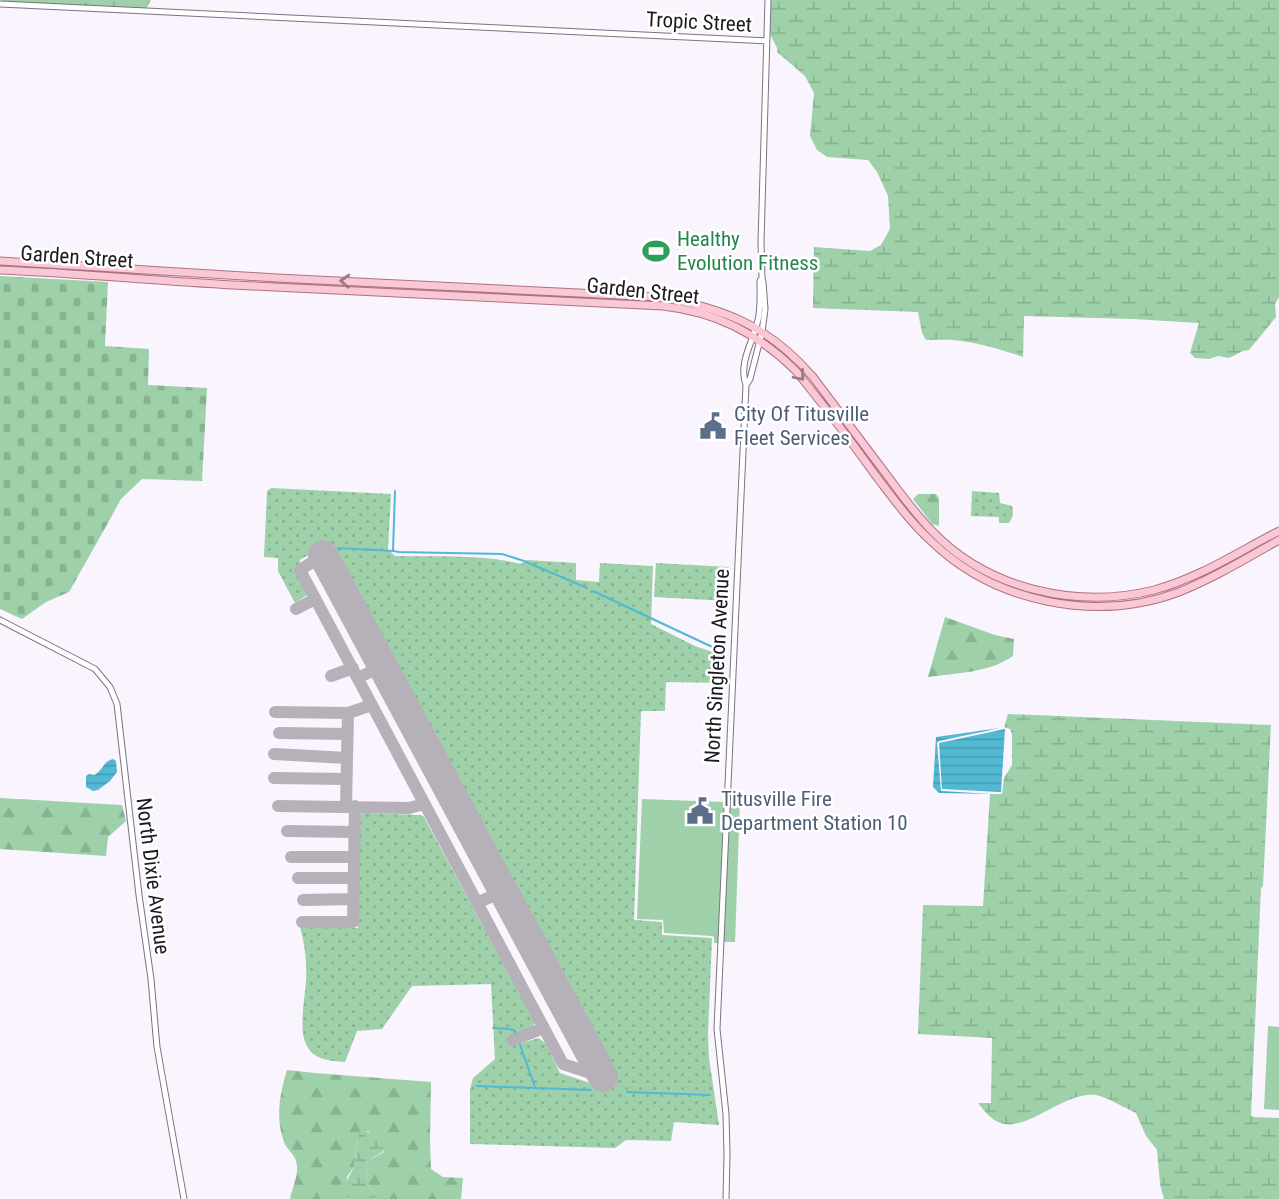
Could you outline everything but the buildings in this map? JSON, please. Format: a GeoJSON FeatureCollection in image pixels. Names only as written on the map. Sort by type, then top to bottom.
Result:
{"type":"FeatureCollection","features":[{"type":"Feature","properties":{"kind":"main road","name":"Garden Street"},"geometry":{"type":"LineString","coordinates":[[0,261],[659,297],[719,311],[797,359],[933,533],[979,568],[1003,579],[1051,594],[1069,597],[1119,596],[1156,589],[1187,579],[1279,531]]}},
{"type":"Feature","properties":{"kind":"main road","name":"Garden Street"},"geometry":{"type":"LineString","coordinates":[[0,270],[233,285],[663,306],[712,316],[758,334],[795,370],[931,542],[977,575],[1006,590],[1054,603],[1078,606],[1119,605],[1179,592],[1279,540]]}},
{"type":"Feature","properties":{"kind":"main road"},"geometry":{"type":"LineString","coordinates":[[230,275],[233,285]]}},
{"type":"Feature","properties":{"kind":"main road"},"geometry":{"type":"LineString","coordinates":[[841,429],[862,442]]}},
{"type":"Feature","properties":{"kind":"main road"},"geometry":{"type":"LineString","coordinates":[[855,447],[864,448],[875,459]]}},
{"type":"Feature","properties":{"kind":"street","name":"North Singleton Avenue"},"geometry":{"type":"LineString","coordinates":[[726,1199],[726,1114],[717,1029],[746,385],[743,379],[745,356],[758,334],[765,309],[761,242],[768,0]]}},
{"type":"Feature","properties":{"kind":"street","name":"Tropic Street"},"geometry":{"type":"LineString","coordinates":[[0,4],[767,41]]}},
{"type":"Feature","properties":{"kind":"street","name":"North Dixie Avenue"},"geometry":{"type":"LineString","coordinates":[[0,620],[95,669],[110,687],[117,704],[157,1047],[184,1199]]}},
{"type":"Feature","properties":{"kind":"green space"},"geometry":{"type":"Polygon","coordinates":[[[2,0],[92,0],[96,6],[3,2],[2,0]]]}},
{"type":"Feature","properties":{"kind":"green space"},"geometry":{"type":"Polygon","coordinates":[[[92,0],[151,0],[146,9],[96,6],[92,0]]]}},
{"type":"Feature","properties":{"kind":"green space"},"geometry":{"type":"Polygon","coordinates":[[[770,0],[1279,0],[1279,297],[1275,304],[1276,317],[1249,350],[1229,358],[1218,356],[1209,359],[1195,358],[1190,353],[1199,323],[1024,316],[1023,357],[976,343],[926,340],[918,312],[813,308],[814,247],[870,251],[881,245],[890,229],[888,196],[868,160],[827,157],[817,150],[810,136],[814,93],[805,76],[777,52],[769,32],[770,0]]]}},
{"type":"Feature","properties":{"kind":"green space"},"geometry":{"type":"Polygon","coordinates":[[[0,276],[108,282],[105,346],[149,349],[148,385],[207,388],[202,481],[142,479],[121,499],[69,592],[46,602],[22,619],[0,609],[0,276]]]}},
{"type":"Feature","properties":{"kind":"green space"},"geometry":{"type":"Polygon","coordinates":[[[271,488],[391,494],[388,549],[395,556],[475,557],[521,564],[527,560],[576,563],[576,580],[599,582],[600,563],[653,566],[651,624],[695,646],[724,656],[723,683],[666,682],[665,711],[641,711],[634,920],[662,922],[662,935],[712,938],[708,1034],[719,1125],[674,1122],[671,1141],[626,1140],[615,1148],[470,1144],[470,1089],[473,1078],[495,1059],[491,984],[412,986],[382,1029],[357,1031],[345,1062],[323,1059],[310,1051],[303,1032],[306,967],[300,927],[358,928],[359,816],[363,813],[421,815],[535,1023],[530,1031],[511,1038],[514,1045],[539,1038],[546,1044],[560,1073],[596,1085],[617,1076],[329,545],[301,559],[296,570],[307,595],[295,603],[278,571],[278,558],[264,557],[267,491],[271,488]]]}},
{"type":"Feature","properties":{"kind":"green space"},"geometry":{"type":"Polygon","coordinates":[[[972,491],[999,493],[1000,503],[1012,506],[1013,515],[1009,523],[999,523],[999,517],[971,516],[972,491]]]}},
{"type":"Feature","properties":{"kind":"green space"},"geometry":{"type":"Polygon","coordinates":[[[918,494],[936,494],[939,498],[939,526],[932,524],[913,499],[918,494]]]}},
{"type":"Feature","properties":{"kind":"green space"},"geometry":{"type":"Polygon","coordinates":[[[656,563],[729,567],[728,601],[654,597],[656,563]]]}},
{"type":"Feature","properties":{"kind":"green space"},"geometry":{"type":"Polygon","coordinates":[[[945,617],[1014,639],[1013,656],[983,669],[928,677],[945,617]]]}},
{"type":"Feature","properties":{"kind":"green space"},"geometry":{"type":"Polygon","coordinates":[[[1008,714],[1271,725],[1251,1115],[1279,1118],[1279,1199],[1164,1199],[1157,1150],[1146,1136],[1136,1113],[1096,1095],[1071,1099],[1020,1123],[998,1122],[978,1103],[991,1103],[992,1038],[918,1034],[923,905],[983,906],[990,794],[1002,794],[1004,778],[1012,765],[1012,734],[1010,729],[1004,727],[1008,714]]]}},
{"type":"Feature","properties":{"kind":"green space"},"geometry":{"type":"Polygon","coordinates":[[[0,798],[122,805],[126,821],[108,837],[106,856],[0,849],[0,798]]]}},
{"type":"Feature","properties":{"kind":"green space"},"geometry":{"type":"Polygon","coordinates":[[[642,799],[724,802],[718,943],[714,943],[712,936],[664,933],[663,920],[637,919],[642,799]]]}},
{"type":"Feature","properties":{"kind":"green space"},"geometry":{"type":"Polygon","coordinates":[[[729,802],[740,802],[735,942],[723,942],[729,802]]]}},
{"type":"Feature","properties":{"kind":"green space"},"geometry":{"type":"Polygon","coordinates":[[[1268,1026],[1279,1027],[1279,1110],[1264,1109],[1268,1026]]]}},
{"type":"Feature","properties":{"kind":"green space"},"geometry":{"type":"Polygon","coordinates":[[[287,1070],[431,1082],[431,1169],[443,1177],[463,1178],[461,1199],[374,1199],[372,1189],[367,1184],[366,1164],[384,1152],[368,1131],[359,1131],[354,1166],[347,1177],[347,1199],[290,1199],[297,1166],[284,1142],[279,1115],[287,1070]]]}},
{"type":"Feature","properties":{"kind":"green space"},"geometry":{"type":"Polygon","coordinates":[[[363,1128],[376,1139],[389,1143],[366,1164],[367,1184],[376,1197],[347,1199],[343,1189],[354,1166],[359,1131],[363,1128]]]}},
{"type":"Feature","properties":{"kind":"water"},"geometry":{"type":"Polygon","coordinates":[[[1000,728],[937,743],[941,791],[991,794],[939,793],[933,787],[936,737],[1000,728]]]}},
{"type":"Feature","properties":{"kind":"water"},"geometry":{"type":"Polygon","coordinates":[[[1005,729],[1001,792],[942,789],[939,743],[1005,729]]]}},
{"type":"Feature","properties":{"kind":"water"},"geometry":{"type":"Polygon","coordinates":[[[113,759],[116,761],[117,772],[110,781],[98,790],[93,791],[86,787],[86,776],[94,775],[113,759]]]}},
{"type":"Feature","properties":{"kind":"waterway"},"geometry":{"type":"LineString","coordinates":[[395,491],[393,551],[502,554],[587,588]]}},
{"type":"Feature","properties":{"kind":"waterway"},"geometry":{"type":"LineString","coordinates":[[338,548],[393,551]]}},
{"type":"Feature","properties":{"kind":"waterway"},"geometry":{"type":"LineString","coordinates":[[593,591],[723,652]]}},
{"type":"Feature","properties":{"kind":"waterway"},"geometry":{"type":"LineString","coordinates":[[493,1028],[510,1029],[516,1034]]}},
{"type":"Feature","properties":{"kind":"waterway"},"geometry":{"type":"LineString","coordinates":[[520,1045],[535,1087]]}},
{"type":"Feature","properties":{"kind":"waterway"},"geometry":{"type":"LineString","coordinates":[[477,1086],[591,1090]]}},
{"type":"Feature","properties":{"kind":"waterway"},"geometry":{"type":"LineString","coordinates":[[627,1092],[710,1095]]}},
{"type":"Feature","properties":{"kind":"taxiway"},"geometry":{"type":"LineString","coordinates":[[323,555],[300,570],[563,1064],[603,1077]]}},
{"type":"Feature","properties":{"kind":"taxiway"},"geometry":{"type":"LineString","coordinates":[[296,609],[315,599]]}},
{"type":"Feature","properties":{"kind":"taxiway"},"geometry":{"type":"LineString","coordinates":[[358,678],[382,666]]}},
{"type":"Feature","properties":{"kind":"taxiway"},"geometry":{"type":"LineString","coordinates":[[331,676],[353,668]]}},
{"type":"Feature","properties":{"kind":"taxiway"},"geometry":{"type":"LineString","coordinates":[[275,712],[348,713],[372,705]]}},
{"type":"Feature","properties":{"kind":"taxiway"},"geometry":{"type":"LineString","coordinates":[[346,806],[348,713]]}},
{"type":"Feature","properties":{"kind":"taxiway"},"geometry":{"type":"LineString","coordinates":[[279,733],[348,734]]}},
{"type":"Feature","properties":{"kind":"taxiway"},"geometry":{"type":"LineString","coordinates":[[274,754],[347,758]]}},
{"type":"Feature","properties":{"kind":"taxiway"},"geometry":{"type":"LineString","coordinates":[[274,778],[346,779]]}},
{"type":"Feature","properties":{"kind":"taxiway"},"geometry":{"type":"LineString","coordinates":[[278,806],[409,808],[424,804]]}},
{"type":"Feature","properties":{"kind":"taxiway"},"geometry":{"type":"LineString","coordinates":[[302,922],[353,922],[355,806]]}},
{"type":"Feature","properties":{"kind":"taxiway"},"geometry":{"type":"LineString","coordinates":[[287,831],[354,832]]}},
{"type":"Feature","properties":{"kind":"taxiway"},"geometry":{"type":"LineString","coordinates":[[291,857],[354,857]]}},
{"type":"Feature","properties":{"kind":"taxiway"},"geometry":{"type":"LineString","coordinates":[[298,878],[354,878]]}},
{"type":"Feature","properties":{"kind":"taxiway"},"geometry":{"type":"LineString","coordinates":[[477,903],[503,891]]}},
{"type":"Feature","properties":{"kind":"taxiway"},"geometry":{"type":"LineString","coordinates":[[303,900],[353,899]]}},
{"type":"Feature","properties":{"kind":"taxiway"},"geometry":{"type":"LineString","coordinates":[[513,1040],[544,1028]]}},
{"type":"Feature","properties":{"kind":"runway"},"geometry":{"type":"LineString","coordinates":[[323,555],[603,1077]]}},
{"type":"Feature","properties":{"kind":"place","name":"Healthy Evolution Fitness"},"geometry":{"type":"Point","coordinates":[656,251]}},
{"type":"Feature","properties":{"kind":"place","name":"City Of Titusville Fleet Services"},"geometry":{"type":"Point","coordinates":[713,426]}},
{"type":"Feature","properties":{"kind":"place","name":"Titusville Fire Department Station 10"},"geometry":{"type":"Point","coordinates":[700,811]}}]}
